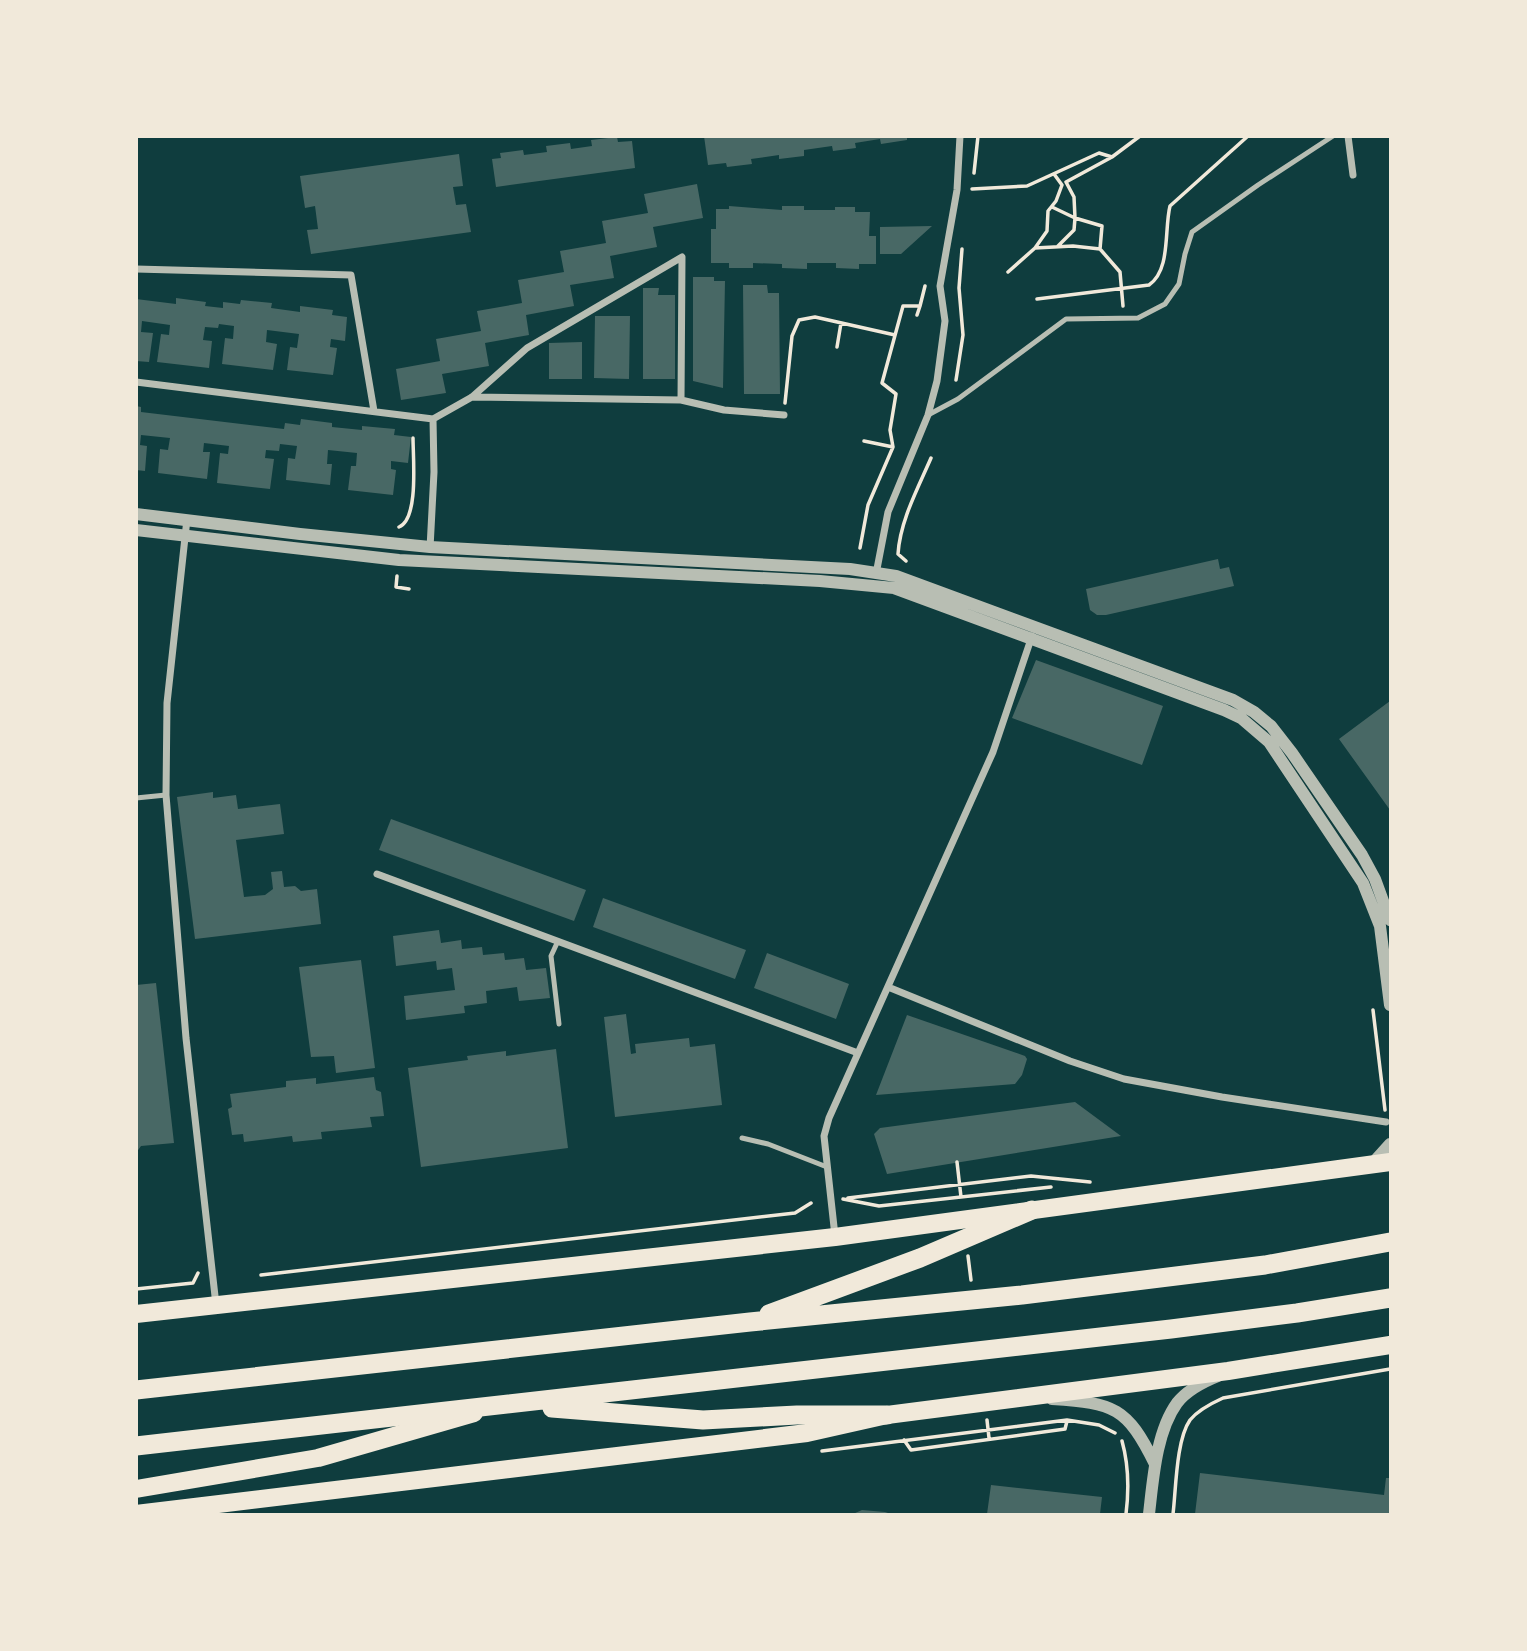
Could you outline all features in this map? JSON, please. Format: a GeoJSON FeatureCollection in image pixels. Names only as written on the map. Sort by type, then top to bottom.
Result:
{"type":"FeatureCollection","features":[{"type":"Feature","properties":{"kind":"highway"},"geometry":{"type":"LineString","coordinates":[[750,1322],[920,1258],[1032,1210]]}},
{"type":"Feature","properties":{"kind":"highway"},"geometry":{"type":"LineString","coordinates":[[136,1390],[750,1322],[1022,1295],[1265,1265],[1391,1242]]}},
{"type":"Feature","properties":{"kind":"highway"},"geometry":{"type":"LineString","coordinates":[[136,1446],[1171,1329],[1391,1298]]}},
{"type":"Feature","properties":{"kind":"highway"},"geometry":{"type":"LineString","coordinates":[[506,1404],[704,1420],[797,1415],[887,1415]]}},
{"type":"Feature","properties":{"kind":"main road"},"geometry":{"type":"LineString","coordinates":[[136,1314],[835,1237],[1391,1162]]}},
{"type":"Feature","properties":{"kind":"main road"},"geometry":{"type":"LineString","coordinates":[[136,1514],[807,1433],[887,1415],[1228,1371],[1391,1345]]}},
{"type":"Feature","properties":{"kind":"main road"},"geometry":{"type":"LineString","coordinates":[[136,1489],[318,1458],[506,1404]]}},
{"type":"Feature","properties":{"kind":"street"},"geometry":{"type":"LineString","coordinates":[[876,579],[893,495],[928,415],[942,353],[945,321],[940,286],[957,190],[960,136]]}},
{"type":"Feature","properties":{"kind":"street"},"geometry":{"type":"LineString","coordinates":[[1348,136],[1353,175]]}},
{"type":"Feature","properties":{"kind":"street"},"geometry":{"type":"LineString","coordinates":[[136,382],[433,419],[472,397],[527,348],[682,257],[681,400]]}},
{"type":"Feature","properties":{"kind":"street"},"geometry":{"type":"LineString","coordinates":[[136,269],[351,275],[374,411]]}},
{"type":"Feature","properties":{"kind":"street"},"geometry":{"type":"LineString","coordinates":[[472,397],[681,400],[724,410],[784,415]]}},
{"type":"Feature","properties":{"kind":"street"},"geometry":{"type":"LineString","coordinates":[[429,562],[434,472],[433,419]]}},
{"type":"Feature","properties":{"kind":"street"},"geometry":{"type":"LineString","coordinates":[[136,514],[430,547],[850,569],[894,589],[1233,700],[1254,712],[1271,726],[1362,855],[1391,920]]}},
{"type":"Feature","properties":{"kind":"street"},"geometry":{"type":"LineString","coordinates":[[187,519],[167,703],[166,795],[186,1038],[216,1305]]}},
{"type":"Feature","properties":{"kind":"street"},"geometry":{"type":"LineString","coordinates":[[136,530],[429,562],[820,580],[876,579]]}},
{"type":"Feature","properties":{"kind":"street"},"geometry":{"type":"LineString","coordinates":[[835,1237],[824,1136],[829,1118],[993,752],[1033,633]]}},
{"type":"Feature","properties":{"kind":"street"},"geometry":{"type":"LineString","coordinates":[[1033,633],[1224,710],[1241,719],[1269,742],[1363,883],[1380,926],[1391,1005]]}},
{"type":"Feature","properties":{"kind":"street"},"geometry":{"type":"LineString","coordinates":[[377,874],[858,1053]]}},
{"type":"Feature","properties":{"kind":"street"},"geometry":{"type":"LineString","coordinates":[[888,987],[1070,1061],[1124,1079],[1386,1122]]}},
{"type":"Feature","properties":{"kind":"street"},"geometry":{"type":"LineString","coordinates":[[1370,1165],[1391,1144]]}},
{"type":"Feature","properties":{"kind":"street"},"geometry":{"type":"LineString","coordinates":[[1149,1514],[1155,1464],[1177,1404],[1192,1390],[1228,1371]]}},
{"type":"Feature","properties":{"kind":"street"},"geometry":{"type":"LineString","coordinates":[[1024,1397],[1091,1402],[1115,1409],[1132,1424],[1155,1464]]}},
{"type":"Feature","properties":{"kind":"lane"},"geometry":{"type":"LineString","coordinates":[[928,415],[958,399],[1066,319],[1138,318],[1166,304],[1179,284],[1192,232],[1333,136]]}},
{"type":"Feature","properties":{"kind":"lane"},"geometry":{"type":"LineString","coordinates":[[136,798],[166,795]]}},
{"type":"Feature","properties":{"kind":"lane"},"geometry":{"type":"LineString","coordinates":[[558,941],[551,956],[559,1024]]}},
{"type":"Feature","properties":{"kind":"lane"},"geometry":{"type":"LineString","coordinates":[[742,1138],[768,1144],[827,1167]]}},
{"type":"Feature","properties":{"kind":"path"},"geometry":{"type":"LineString","coordinates":[[973,176],[978,136]]}},
{"type":"Feature","properties":{"kind":"path"},"geometry":{"type":"LineString","coordinates":[[1008,272],[1035,248],[1047,231],[1048,211],[1064,184],[1112,157],[1140,136]]}},
{"type":"Feature","properties":{"kind":"path"},"geometry":{"type":"LineString","coordinates":[[1037,299],[1149,285],[1157,279],[1162,266],[1170,206],[1248,136]]}},
{"type":"Feature","properties":{"kind":"path"},"geometry":{"type":"LineString","coordinates":[[972,189],[1027,186],[1098,153],[1112,157]]}},
{"type":"Feature","properties":{"kind":"path"},"geometry":{"type":"LineString","coordinates":[[1054,174],[1074,197],[1074,230],[1058,246]]}},
{"type":"Feature","properties":{"kind":"path"},"geometry":{"type":"LineString","coordinates":[[1052,206],[1075,218],[1102,226],[1100,249]]}},
{"type":"Feature","properties":{"kind":"path"},"geometry":{"type":"LineString","coordinates":[[956,380],[963,335],[959,288],[962,244]]}},
{"type":"Feature","properties":{"kind":"path"},"geometry":{"type":"LineString","coordinates":[[1035,248],[1091,246],[1100,249],[1120,272],[1124,318]]}},
{"type":"Feature","properties":{"kind":"path"},"geometry":{"type":"LineString","coordinates":[[917,315],[926,282]]}},
{"type":"Feature","properties":{"kind":"path"},"geometry":{"type":"LineString","coordinates":[[860,548],[868,505],[893,447],[890,430],[896,394],[882,383],[883,369],[903,306],[920,306]]}},
{"type":"Feature","properties":{"kind":"path"},"geometry":{"type":"LineString","coordinates":[[784,415],[792,336],[799,320],[815,317],[895,335]]}},
{"type":"Feature","properties":{"kind":"path"},"geometry":{"type":"LineString","coordinates":[[837,348],[841,323]]}},
{"type":"Feature","properties":{"kind":"path"},"geometry":{"type":"LineString","coordinates":[[403,526],[409,519],[412,507],[414,438]]}},
{"type":"Feature","properties":{"kind":"path"},"geometry":{"type":"LineString","coordinates":[[864,441],[893,447]]}},
{"type":"Feature","properties":{"kind":"path"},"geometry":{"type":"LineString","coordinates":[[898,554],[905,519],[931,458]]}},
{"type":"Feature","properties":{"kind":"path"},"geometry":{"type":"LineString","coordinates":[[397,576],[396,587],[409,589]]}},
{"type":"Feature","properties":{"kind":"path"},"geometry":{"type":"LineString","coordinates":[[1373,1008],[1386,1122]]}},
{"type":"Feature","properties":{"kind":"path"},"geometry":{"type":"LineString","coordinates":[[1031,1175],[1090,1182],[879,1206],[842,1199],[886,1193],[1031,1175]]}},
{"type":"Feature","properties":{"kind":"path"},"geometry":{"type":"LineString","coordinates":[[261,1275],[795,1213],[811,1203]]}},
{"type":"Feature","properties":{"kind":"path"},"geometry":{"type":"LineString","coordinates":[[136,1289],[192,1283]]}},
{"type":"Feature","properties":{"kind":"path"},"geometry":{"type":"LineString","coordinates":[[1173,1514],[1182,1439],[1190,1420],[1210,1403],[1223,1398],[1391,1369]]}},
{"type":"Feature","properties":{"kind":"path"},"geometry":{"type":"LineString","coordinates":[[1067,1420],[1065,1429],[911,1450],[904,1440],[1067,1420],[1099,1424],[1122,1440],[1127,1460],[1126,1514]]}},
{"type":"Feature","properties":{"kind":"building"},"geometry":{"type":"Polygon","coordinates":[[[704,136],[907,136],[907,140],[881,144],[880,139],[855,143],[856,148],[833,151],[832,146],[804,150],[804,156],[779,159],[779,155],[751,159],[752,164],[727,167],[726,163],[708,165],[704,136]]]}},
{"type":"Feature","properties":{"kind":"building"},"geometry":{"type":"Polygon","coordinates":[[[617,137],[618,142],[632,141],[635,168],[496,187],[492,159],[501,158],[500,153],[523,150],[524,155],[547,152],[546,146],[570,143],[571,149],[592,146],[591,140],[617,137]]]}},
{"type":"Feature","properties":{"kind":"building"},"geometry":{"type":"Polygon","coordinates":[[[459,154],[463,186],[453,187],[456,205],[466,204],[471,232],[311,254],[307,230],[318,229],[315,206],[305,208],[300,176],[459,154]]]}},
{"type":"Feature","properties":{"kind":"building"},"geometry":{"type":"Polygon","coordinates":[[[697,184],[703,218],[653,227],[657,247],[610,256],[614,278],[570,285],[574,306],[526,315],[529,335],[485,343],[489,366],[442,374],[446,393],[401,400],[396,369],[440,361],[436,339],[481,331],[477,311],[522,303],[518,280],[564,272],[560,251],[606,243],[602,221],[648,213],[644,194],[697,184]]]}},
{"type":"Feature","properties":{"kind":"building"},"geometry":{"type":"Polygon","coordinates":[[[729,206],[782,210],[782,206],[804,206],[804,210],[855,207],[855,212],[870,212],[869,236],[876,236],[876,264],[859,264],[859,269],[836,268],[836,263],[807,263],[807,269],[782,268],[782,264],[753,263],[753,268],[729,268],[729,263],[711,263],[711,229],[716,229],[716,209],[729,209],[729,206]]]}},
{"type":"Feature","properties":{"kind":"building"},"geometry":{"type":"Polygon","coordinates":[[[932,226],[901,254],[880,254],[880,227],[932,226]]]}},
{"type":"Feature","properties":{"kind":"building"},"geometry":{"type":"Polygon","coordinates":[[[693,277],[714,277],[714,281],[725,281],[723,388],[693,381],[693,277]]]}},
{"type":"Feature","properties":{"kind":"building"},"geometry":{"type":"Polygon","coordinates":[[[743,285],[767,285],[768,293],[779,293],[780,394],[744,394],[743,285]]]}},
{"type":"Feature","properties":{"kind":"building"},"geometry":{"type":"Polygon","coordinates":[[[643,288],[659,288],[658,295],[675,295],[675,379],[643,379],[643,288]]]}},
{"type":"Feature","properties":{"kind":"building"},"geometry":{"type":"Polygon","coordinates":[[[176,298],[206,302],[205,306],[223,308],[223,302],[240,304],[241,300],[272,303],[271,308],[300,312],[300,306],[333,310],[332,315],[347,317],[345,341],[331,339],[330,347],[337,348],[333,375],[287,370],[290,347],[297,348],[299,334],[267,330],[266,342],[277,344],[273,370],[222,364],[225,338],[233,339],[234,326],[219,324],[218,328],[205,327],[203,340],[212,341],[209,368],[157,362],[161,334],[169,335],[170,325],[142,321],[141,332],[153,333],[149,362],[136,361],[136,299],[176,304],[176,298]]]}},
{"type":"Feature","properties":{"kind":"building"},"geometry":{"type":"Polygon","coordinates":[[[595,316],[630,316],[629,379],[594,378],[595,316]]]}},
{"type":"Feature","properties":{"kind":"building"},"geometry":{"type":"Polygon","coordinates":[[[582,342],[582,379],[549,379],[549,343],[582,342]]]}},
{"type":"Feature","properties":{"kind":"building"},"geometry":{"type":"Polygon","coordinates":[[[136,406],[141,407],[141,412],[284,429],[285,423],[300,425],[301,419],[332,423],[332,427],[395,429],[394,435],[411,437],[408,463],[391,461],[391,469],[396,470],[393,495],[348,490],[351,466],[356,466],[357,453],[328,450],[327,464],[332,464],[330,485],[286,480],[288,458],[295,459],[297,446],[280,444],[279,451],[266,450],[265,458],[274,459],[270,489],[217,483],[220,453],[228,454],[229,446],[204,443],[203,452],[210,452],[207,479],[158,473],[160,449],[168,450],[170,438],[141,435],[140,445],[147,446],[145,471],[136,470],[136,406]]]}},
{"type":"Feature","properties":{"kind":"building"},"geometry":{"type":"Polygon","coordinates":[[[1218,559],[1220,569],[1229,567],[1234,586],[1106,615],[1097,615],[1090,610],[1086,589],[1218,559]]]}},
{"type":"Feature","properties":{"kind":"building"},"geometry":{"type":"Polygon","coordinates":[[[1036,660],[1163,706],[1142,765],[1012,718],[1036,660]]]}},
{"type":"Feature","properties":{"kind":"building"},"geometry":{"type":"Polygon","coordinates":[[[1390,701],[1390,810],[1339,739],[1390,701]]]}},
{"type":"Feature","properties":{"kind":"building"},"geometry":{"type":"Polygon","coordinates":[[[213,792],[213,798],[236,795],[238,809],[280,804],[284,834],[236,840],[244,897],[265,895],[273,889],[271,872],[282,871],[284,887],[295,886],[301,891],[317,889],[321,924],[195,939],[177,797],[213,792]]]}},
{"type":"Feature","properties":{"kind":"building"},"geometry":{"type":"Polygon","coordinates":[[[391,819],[586,890],[574,921],[379,850],[391,819]]]}},
{"type":"Feature","properties":{"kind":"building"},"geometry":{"type":"Polygon","coordinates":[[[603,898],[746,950],[735,979],[593,927],[603,898]]]}},
{"type":"Feature","properties":{"kind":"building"},"geometry":{"type":"Polygon","coordinates":[[[439,930],[441,943],[461,940],[462,949],[482,947],[483,955],[504,953],[505,960],[524,958],[526,970],[546,968],[550,998],[519,1001],[517,987],[486,991],[487,1003],[464,1006],[465,1013],[406,1020],[404,996],[455,990],[452,968],[437,970],[436,961],[396,966],[393,936],[439,930]]]}},
{"type":"Feature","properties":{"kind":"building"},"geometry":{"type":"Polygon","coordinates":[[[767,953],[849,984],[836,1019],[754,988],[767,953]]]}},
{"type":"Feature","properties":{"kind":"building"},"geometry":{"type":"Polygon","coordinates":[[[361,960],[375,1068],[336,1073],[334,1056],[311,1057],[299,967],[361,960]]]}},
{"type":"Feature","properties":{"kind":"building"},"geometry":{"type":"Polygon","coordinates":[[[156,983],[174,1143],[141,1146],[136,1153],[136,985],[156,983]]]}},
{"type":"Feature","properties":{"kind":"building"},"geometry":{"type":"Polygon","coordinates":[[[626,1014],[631,1054],[636,1053],[635,1044],[689,1038],[690,1047],[715,1044],[722,1105],[615,1117],[604,1017],[626,1014]]]}},
{"type":"Feature","properties":{"kind":"building"},"geometry":{"type":"Polygon","coordinates":[[[907,1015],[1025,1056],[1027,1059],[1022,1075],[1015,1084],[876,1095],[907,1015]]]}},
{"type":"Feature","properties":{"kind":"building"},"geometry":{"type":"Polygon","coordinates":[[[556,1049],[568,1148],[421,1167],[408,1068],[468,1060],[467,1056],[506,1051],[506,1056],[556,1049]]]}},
{"type":"Feature","properties":{"kind":"building"},"geometry":{"type":"Polygon","coordinates":[[[374,1077],[376,1090],[381,1092],[384,1116],[370,1117],[372,1127],[321,1132],[322,1139],[293,1142],[292,1136],[244,1142],[243,1134],[232,1135],[228,1109],[232,1107],[230,1094],[286,1087],[286,1081],[316,1078],[316,1084],[374,1077]]]}},
{"type":"Feature","properties":{"kind":"building"},"geometry":{"type":"Polygon","coordinates":[[[1075,1102],[1121,1136],[887,1174],[874,1134],[880,1128],[1075,1102]]]}},
{"type":"Feature","properties":{"kind":"building"},"geometry":{"type":"Polygon","coordinates":[[[1200,1473],[1384,1495],[1386,1478],[1390,1478],[1390,1514],[1195,1514],[1200,1473]]]}},
{"type":"Feature","properties":{"kind":"building"},"geometry":{"type":"Polygon","coordinates":[[[991,1485],[1102,1497],[1100,1514],[987,1514],[991,1485]]]}},
{"type":"Feature","properties":{"kind":"building"},"geometry":{"type":"Polygon","coordinates":[[[862,1510],[885,1512],[891,1514],[853,1514],[862,1510]]]}}]}
